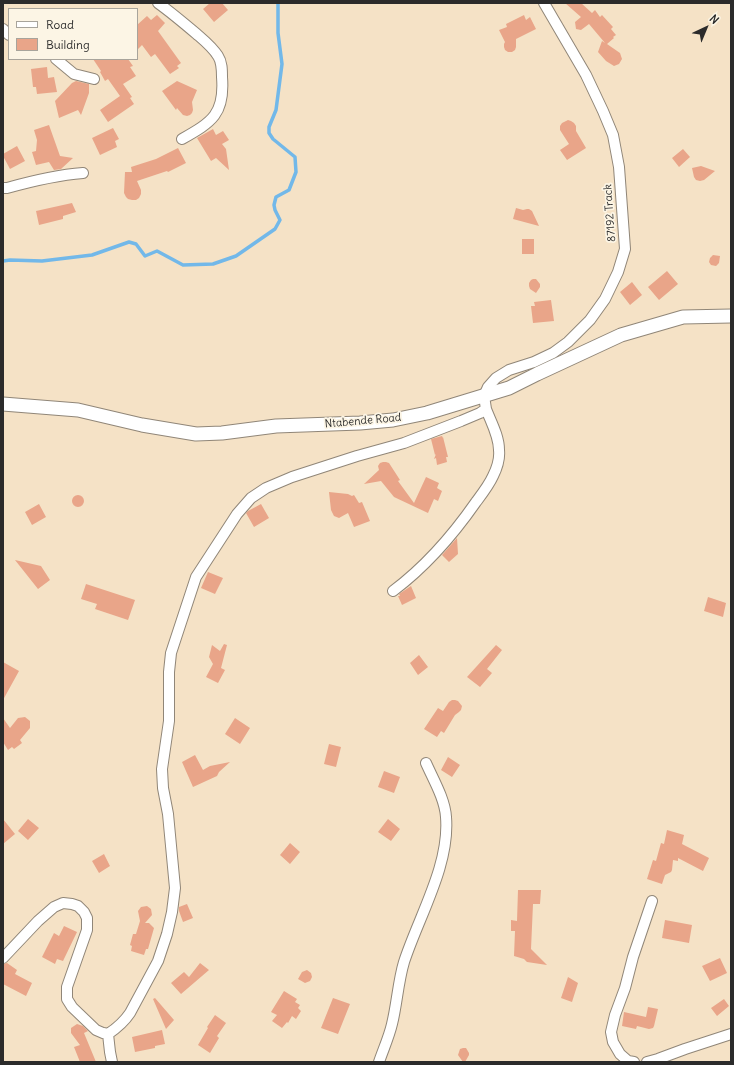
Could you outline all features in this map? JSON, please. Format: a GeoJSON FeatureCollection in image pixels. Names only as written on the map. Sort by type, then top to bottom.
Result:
{"type":"FeatureCollection","features":[{"type":"Feature","properties":{"kind":"street"},"geometry":{"type":"LineString","coordinates":[[158,3],[211,47],[221,61],[223,85],[222,100],[219,108],[214,117],[205,125],[182,138]]}},
{"type":"Feature","properties":{"kind":"street","name":"87192 Track"},"geometry":{"type":"LineString","coordinates":[[484,396],[488,387],[496,378],[509,370],[534,362],[553,353],[568,342],[590,320],[605,298],[618,272],[625,249],[619,167],[613,135],[586,75],[544,3]]}},
{"type":"Feature","properties":{"kind":"street"},"geometry":{"type":"LineString","coordinates":[[57,60],[74,74],[94,79]]}},
{"type":"Feature","properties":{"kind":"street"},"geometry":{"type":"LineString","coordinates":[[3,188],[65,174],[83,172]]}},
{"type":"Feature","properties":{"kind":"street","name":"Ntabende Road"},"geometry":{"type":"LineString","coordinates":[[3,404],[78,410],[155,428],[196,434],[222,433],[276,426],[360,423],[393,420],[427,413],[509,388],[621,335],[683,317],[731,316]]}},
{"type":"Feature","properties":{"kind":"street"},"geometry":{"type":"LineString","coordinates":[[393,591],[408,580],[431,558],[464,519],[493,476],[498,463],[500,449],[496,433],[486,409],[484,396]]}},
{"type":"Feature","properties":{"kind":"street"},"geometry":{"type":"LineString","coordinates":[[3,958],[38,921],[54,907],[63,903],[78,906],[87,918],[87,930],[67,987],[67,998],[72,1007],[96,1030],[104,1034],[108,1034],[125,1020],[158,961],[167,934],[172,912],[175,888],[162,769],[169,722],[169,672],[171,653],[196,577],[237,514],[251,498],[266,488],[292,477],[357,456],[404,443],[461,421],[486,409]]}},
{"type":"Feature","properties":{"kind":"street"},"geometry":{"type":"LineString","coordinates":[[379,1062],[392,1025],[400,976],[417,927],[431,894],[445,846],[446,816],[444,803],[426,763]]}},
{"type":"Feature","properties":{"kind":"street"},"geometry":{"type":"LineString","coordinates":[[634,1062],[628,1061],[620,1054],[613,1042],[611,1032],[633,957],[652,901]]}},
{"type":"Feature","properties":{"kind":"street"},"geometry":{"type":"LineString","coordinates":[[108,1034],[112,1062]]}},
{"type":"Feature","properties":{"kind":"street"},"geometry":{"type":"LineString","coordinates":[[647,1062],[731,1034]]}},
{"type":"Feature","properties":{"kind":"building"},"geometry":{"type":"Polygon","coordinates":[[[210,3],[222,3],[228,10],[214,22],[203,9],[210,3]]]}},
{"type":"Feature","properties":{"kind":"building"},"geometry":{"type":"Polygon","coordinates":[[[565,3],[581,3],[592,13],[595,10],[600,17],[602,15],[613,27],[611,29],[616,35],[607,44],[620,53],[622,59],[619,64],[614,66],[606,61],[598,52],[602,41],[605,43],[589,24],[581,30],[576,29],[575,22],[581,17],[565,3]]]}},
{"type":"Feature","properties":{"kind":"building"},"geometry":{"type":"Polygon","coordinates":[[[157,15],[165,23],[158,31],[181,63],[177,66],[179,68],[170,74],[155,54],[151,57],[142,45],[138,49],[138,24],[147,16],[151,20],[157,15]]]}},
{"type":"Feature","properties":{"kind":"building"},"geometry":{"type":"Polygon","coordinates":[[[524,15],[526,20],[530,17],[536,29],[516,39],[515,50],[508,52],[505,50],[505,42],[499,30],[507,27],[506,24],[524,15]]]}},
{"type":"Feature","properties":{"kind":"building"},"geometry":{"type":"Polygon","coordinates":[[[94,60],[129,60],[133,66],[130,67],[136,76],[123,84],[132,97],[130,98],[134,104],[108,122],[100,110],[120,96],[108,79],[105,81],[100,72],[101,71],[94,60]]]}},
{"type":"Feature","properties":{"kind":"building"},"geometry":{"type":"Polygon","coordinates":[[[47,67],[48,78],[54,77],[57,92],[37,94],[36,87],[33,87],[31,69],[47,67]]]}},
{"type":"Feature","properties":{"kind":"building"},"geometry":{"type":"Polygon","coordinates":[[[76,81],[89,84],[89,93],[81,115],[78,110],[59,118],[55,101],[72,83],[76,81]]]}},
{"type":"Feature","properties":{"kind":"building"},"geometry":{"type":"Polygon","coordinates":[[[177,81],[197,90],[192,102],[192,113],[187,116],[183,115],[177,108],[176,110],[162,91],[177,81]]]}},
{"type":"Feature","properties":{"kind":"building"},"geometry":{"type":"Polygon","coordinates":[[[568,120],[576,126],[576,131],[586,148],[567,160],[560,150],[569,144],[560,130],[560,126],[568,120]]]}},
{"type":"Feature","properties":{"kind":"building"},"geometry":{"type":"Polygon","coordinates":[[[49,125],[60,156],[73,158],[61,169],[54,170],[49,162],[36,165],[32,152],[36,151],[37,140],[34,130],[49,125]]]}},
{"type":"Feature","properties":{"kind":"building"},"geometry":{"type":"Polygon","coordinates":[[[113,128],[119,139],[115,141],[117,147],[100,155],[92,138],[113,128]]]}},
{"type":"Feature","properties":{"kind":"building"},"geometry":{"type":"Polygon","coordinates":[[[213,129],[216,135],[223,131],[229,140],[222,144],[226,149],[229,170],[216,158],[211,161],[197,138],[213,129]]]}},
{"type":"Feature","properties":{"kind":"building"},"geometry":{"type":"Polygon","coordinates":[[[17,146],[25,161],[10,169],[3,154],[17,146]]]}},
{"type":"Feature","properties":{"kind":"building"},"geometry":{"type":"Polygon","coordinates":[[[178,148],[186,163],[168,172],[167,171],[137,181],[141,190],[139,198],[132,200],[126,197],[124,193],[125,172],[132,172],[131,167],[156,159],[178,148]]]}},
{"type":"Feature","properties":{"kind":"building"},"geometry":{"type":"Polygon","coordinates":[[[683,149],[690,157],[679,167],[672,158],[683,149]]]}},
{"type":"Feature","properties":{"kind":"building"},"geometry":{"type":"Polygon","coordinates":[[[701,166],[715,171],[704,180],[700,181],[696,180],[694,177],[692,168],[701,166]]]}},
{"type":"Feature","properties":{"kind":"building"},"geometry":{"type":"Polygon","coordinates":[[[72,203],[76,212],[63,216],[63,219],[39,225],[36,211],[72,203]]]}},
{"type":"Feature","properties":{"kind":"building"},"geometry":{"type":"Polygon","coordinates":[[[516,208],[523,210],[529,209],[532,211],[539,226],[513,219],[516,208]]]}},
{"type":"Feature","properties":{"kind":"building"},"geometry":{"type":"Polygon","coordinates":[[[522,239],[534,239],[534,254],[522,254],[522,239]]]}},
{"type":"Feature","properties":{"kind":"building"},"geometry":{"type":"Polygon","coordinates":[[[713,255],[720,256],[719,263],[716,266],[711,265],[709,262],[713,255]]]}},
{"type":"Feature","properties":{"kind":"building"},"geometry":{"type":"Polygon","coordinates":[[[667,271],[678,284],[659,300],[648,287],[667,271]]]}},
{"type":"Feature","properties":{"kind":"building"},"geometry":{"type":"Polygon","coordinates":[[[533,279],[536,279],[540,284],[540,287],[536,293],[530,289],[529,286],[529,283],[533,279]]]}},
{"type":"Feature","properties":{"kind":"building"},"geometry":{"type":"Polygon","coordinates":[[[632,282],[642,295],[630,305],[620,292],[632,282]]]}},
{"type":"Feature","properties":{"kind":"building"},"geometry":{"type":"Polygon","coordinates":[[[551,300],[554,321],[533,323],[531,306],[535,306],[534,302],[551,300]]]}},
{"type":"Feature","properties":{"kind":"building"},"geometry":{"type":"Polygon","coordinates":[[[442,436],[448,457],[446,457],[447,462],[437,465],[436,458],[434,459],[436,454],[435,455],[431,439],[442,436]]]}},
{"type":"Feature","properties":{"kind":"building"},"geometry":{"type":"Polygon","coordinates":[[[383,462],[389,463],[400,480],[398,481],[414,503],[426,477],[439,483],[437,488],[442,491],[438,501],[434,499],[428,513],[394,497],[381,481],[364,484],[379,470],[378,466],[383,462]]]}},
{"type":"Feature","properties":{"kind":"building"},"geometry":{"type":"Polygon","coordinates":[[[329,492],[348,494],[352,496],[354,495],[359,503],[362,502],[370,521],[354,527],[348,513],[339,518],[334,516],[331,510],[329,492]]]}},
{"type":"Feature","properties":{"kind":"building"},"geometry":{"type":"Polygon","coordinates":[[[78,495],[82,497],[84,501],[82,505],[78,507],[74,505],[72,501],[74,497],[78,495]]]}},
{"type":"Feature","properties":{"kind":"building"},"geometry":{"type":"Polygon","coordinates":[[[39,504],[46,517],[32,525],[25,512],[39,504]]]}},
{"type":"Feature","properties":{"kind":"building"},"geometry":{"type":"Polygon","coordinates":[[[261,504],[269,518],[254,527],[246,513],[261,504]]]}},
{"type":"Feature","properties":{"kind":"building"},"geometry":{"type":"Polygon","coordinates":[[[457,538],[458,554],[449,562],[442,555],[457,538]]]}},
{"type":"Feature","properties":{"kind":"building"},"geometry":{"type":"Polygon","coordinates":[[[15,560],[41,566],[50,580],[38,589],[15,560]]]}},
{"type":"Feature","properties":{"kind":"building"},"geometry":{"type":"Polygon","coordinates":[[[208,572],[223,578],[215,594],[201,588],[208,572]]]}},
{"type":"Feature","properties":{"kind":"building"},"geometry":{"type":"Polygon","coordinates":[[[86,584],[135,600],[128,620],[95,609],[97,604],[81,599],[86,584]]]}},
{"type":"Feature","properties":{"kind":"building"},"geometry":{"type":"Polygon","coordinates":[[[411,586],[416,598],[402,605],[398,596],[400,596],[399,594],[411,586]]]}},
{"type":"Feature","properties":{"kind":"building"},"geometry":{"type":"Polygon","coordinates":[[[708,597],[726,603],[723,617],[704,611],[708,597]]]}},
{"type":"Feature","properties":{"kind":"building"},"geometry":{"type":"Polygon","coordinates":[[[224,644],[227,645],[221,668],[225,670],[218,683],[206,677],[213,664],[209,657],[212,645],[220,651],[224,644]]]}},
{"type":"Feature","properties":{"kind":"building"},"geometry":{"type":"Polygon","coordinates":[[[496,645],[502,650],[487,669],[492,673],[480,687],[467,677],[496,645]]]}},
{"type":"Feature","properties":{"kind":"building"},"geometry":{"type":"Polygon","coordinates":[[[419,655],[428,667],[418,675],[410,663],[419,655]]]}},
{"type":"Feature","properties":{"kind":"building"},"geometry":{"type":"Polygon","coordinates":[[[3,662],[19,671],[3,700],[3,662]]]}},
{"type":"Feature","properties":{"kind":"building"},"geometry":{"type":"Polygon","coordinates":[[[452,700],[458,701],[462,706],[461,710],[455,715],[444,733],[441,731],[437,737],[424,729],[438,708],[443,711],[452,700]]]}},
{"type":"Feature","properties":{"kind":"building"},"geometry":{"type":"Polygon","coordinates":[[[25,717],[30,721],[30,728],[20,740],[22,743],[14,749],[12,747],[8,750],[3,742],[3,718],[10,728],[18,718],[25,717]]]}},
{"type":"Feature","properties":{"kind":"building"},"geometry":{"type":"Polygon","coordinates":[[[235,718],[250,728],[240,744],[225,734],[235,718]]]}},
{"type":"Feature","properties":{"kind":"building"},"geometry":{"type":"Polygon","coordinates":[[[329,744],[341,747],[336,767],[324,764],[329,744]]]}},
{"type":"Feature","properties":{"kind":"building"},"geometry":{"type":"Polygon","coordinates":[[[195,755],[203,770],[210,766],[230,762],[219,772],[217,776],[193,787],[182,762],[195,755]]]}},
{"type":"Feature","properties":{"kind":"building"},"geometry":{"type":"Polygon","coordinates":[[[448,757],[460,765],[452,777],[441,770],[448,757]]]}},
{"type":"Feature","properties":{"kind":"building"},"geometry":{"type":"Polygon","coordinates":[[[384,771],[400,777],[394,793],[378,787],[384,771]]]}},
{"type":"Feature","properties":{"kind":"building"},"geometry":{"type":"Polygon","coordinates":[[[3,819],[15,834],[3,844],[3,819]]]}},
{"type":"Feature","properties":{"kind":"building"},"geometry":{"type":"Polygon","coordinates":[[[28,819],[39,828],[28,840],[18,831],[28,819]]]}},
{"type":"Feature","properties":{"kind":"building"},"geometry":{"type":"Polygon","coordinates":[[[388,819],[400,829],[391,841],[378,832],[388,819]]]}},
{"type":"Feature","properties":{"kind":"building"},"geometry":{"type":"Polygon","coordinates":[[[667,830],[684,835],[682,844],[709,858],[703,871],[678,858],[678,861],[673,860],[672,870],[665,875],[662,884],[647,879],[653,860],[656,861],[661,843],[664,844],[667,830]]]}},
{"type":"Feature","properties":{"kind":"building"},"geometry":{"type":"Polygon","coordinates":[[[290,843],[300,852],[290,864],[280,855],[290,843]]]}},
{"type":"Feature","properties":{"kind":"building"},"geometry":{"type":"Polygon","coordinates":[[[104,854],[110,866],[99,873],[92,861],[104,854]]]}},
{"type":"Feature","properties":{"kind":"building"},"geometry":{"type":"Polygon","coordinates":[[[518,890],[541,890],[540,904],[533,904],[531,949],[547,965],[527,962],[524,959],[514,956],[515,931],[511,931],[511,920],[517,921],[518,890]]]}},
{"type":"Feature","properties":{"kind":"building"},"geometry":{"type":"Polygon","coordinates":[[[187,904],[193,918],[183,922],[179,907],[187,904]]]}},
{"type":"Feature","properties":{"kind":"building"},"geometry":{"type":"Polygon","coordinates":[[[147,906],[151,909],[152,915],[145,923],[149,923],[154,928],[148,949],[146,949],[144,955],[131,951],[132,946],[130,945],[133,934],[136,934],[140,921],[138,911],[141,907],[147,906]]]}},
{"type":"Feature","properties":{"kind":"building"},"geometry":{"type":"Polygon","coordinates":[[[665,920],[692,925],[689,943],[662,938],[665,920]]]}},
{"type":"Feature","properties":{"kind":"building"},"geometry":{"type":"Polygon","coordinates":[[[64,926],[77,932],[63,961],[57,959],[55,964],[42,957],[54,933],[59,936],[64,926]]]}},
{"type":"Feature","properties":{"kind":"building"},"geometry":{"type":"Polygon","coordinates":[[[720,958],[727,973],[710,981],[702,966],[720,958]]]}},
{"type":"Feature","properties":{"kind":"building"},"geometry":{"type":"Polygon","coordinates":[[[7,963],[17,970],[15,974],[32,983],[26,996],[3,984],[3,964],[7,963]]]}},
{"type":"Feature","properties":{"kind":"building"},"geometry":{"type":"Polygon","coordinates":[[[200,963],[209,970],[181,994],[171,983],[184,972],[189,977],[200,963]]]}},
{"type":"Feature","properties":{"kind":"building"},"geometry":{"type":"Polygon","coordinates":[[[307,970],[311,973],[312,977],[310,981],[305,983],[298,979],[302,972],[307,970]]]}},
{"type":"Feature","properties":{"kind":"building"},"geometry":{"type":"Polygon","coordinates":[[[568,977],[578,983],[572,1002],[561,998],[568,977]]]}},
{"type":"Feature","properties":{"kind":"building"},"geometry":{"type":"Polygon","coordinates":[[[284,991],[297,999],[295,1002],[300,1005],[298,1008],[301,1011],[296,1019],[292,1016],[288,1023],[287,1022],[282,1028],[272,1021],[277,1015],[271,1012],[284,991]]]}},
{"type":"Feature","properties":{"kind":"building"},"geometry":{"type":"Polygon","coordinates":[[[155,998],[174,1020],[166,1029],[153,999],[155,998]]]}},
{"type":"Feature","properties":{"kind":"building"},"geometry":{"type":"Polygon","coordinates":[[[333,998],[350,1004],[338,1034],[321,1028],[333,998]]]}},
{"type":"Feature","properties":{"kind":"building"},"geometry":{"type":"Polygon","coordinates":[[[724,999],[729,1006],[717,1016],[711,1008],[724,999]]]}},
{"type":"Feature","properties":{"kind":"building"},"geometry":{"type":"Polygon","coordinates":[[[648,1007],[658,1009],[653,1028],[649,1029],[637,1026],[636,1029],[622,1026],[624,1012],[646,1017],[648,1007]]]}},
{"type":"Feature","properties":{"kind":"building"},"geometry":{"type":"Polygon","coordinates":[[[215,1015],[226,1023],[217,1036],[219,1038],[210,1053],[198,1045],[215,1015]]]}},
{"type":"Feature","properties":{"kind":"building"},"geometry":{"type":"Polygon","coordinates":[[[77,1024],[83,1026],[88,1031],[84,1033],[96,1062],[80,1062],[74,1047],[80,1045],[71,1033],[71,1028],[77,1024]]]}},
{"type":"Feature","properties":{"kind":"building"},"geometry":{"type":"Polygon","coordinates":[[[162,1030],[165,1044],[155,1046],[155,1048],[135,1052],[132,1037],[162,1030]]]}},
{"type":"Feature","properties":{"kind":"building"},"geometry":{"type":"Polygon","coordinates":[[[466,1048],[469,1053],[465,1062],[463,1062],[458,1055],[460,1049],[466,1048]]]}},
{"type":"Feature","properties":{"kind":"waterway"},"geometry":{"type":"LineString","coordinates":[[3,261],[42,261],[92,255],[129,242],[136,244],[145,256],[157,251],[183,265],[213,264],[236,256],[275,229],[280,220],[274,205],[276,197],[289,190],[296,172],[295,157],[273,139],[269,133],[269,127],[276,110],[282,64],[278,33],[278,3]]}}]}
